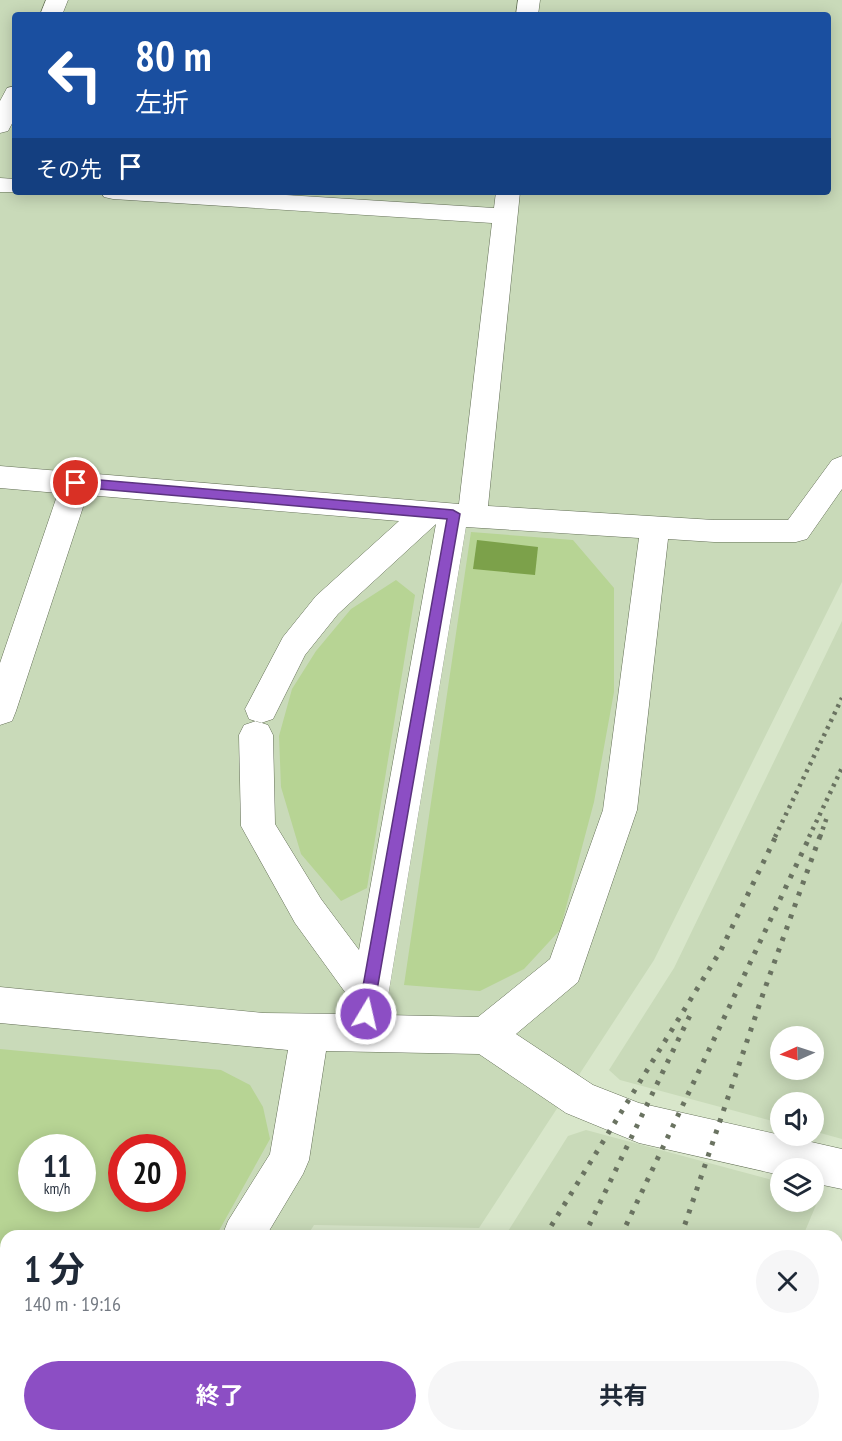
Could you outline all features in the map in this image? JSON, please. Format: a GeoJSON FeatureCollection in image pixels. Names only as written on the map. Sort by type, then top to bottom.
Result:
{"type":"FeatureCollection","features":[{"type":"Feature","properties":{"kind":"street"},"geometry":{"type":"LineString","coordinates":[[0,126],[12,100]]}},
{"type":"Feature","properties":{"kind":"street"},"geometry":{"type":"LineString","coordinates":[[211,195],[506,204],[363,1033]]}},
{"type":"Feature","properties":{"kind":"street"},"geometry":{"type":"LineString","coordinates":[[0,477],[451,514],[714,531],[796,531],[842,467]]}},
{"type":"Feature","properties":{"kind":"street"},"geometry":{"type":"LineString","coordinates":[[0,711],[76,483]]}},
{"type":"Feature","properties":{"kind":"street"},"geometry":{"type":"LineString","coordinates":[[369,994],[308,911],[258,826],[259,722],[294,646],[327,605],[451,514]]}},
{"type":"Feature","properties":{"kind":"street"},"geometry":{"type":"LineString","coordinates":[[485,1036],[565,970],[620,810],[655,527]]}},
{"type":"Feature","properties":{"kind":"street"},"geometry":{"type":"LineString","coordinates":[[0,1005],[263,1031],[485,1036],[580,1099],[639,1123],[842,1169]]}},
{"type":"Feature","properties":{"kind":"street"},"geometry":{"type":"LineString","coordinates":[[247,1230],[289,1160],[310,1032]]}},
{"type":"Feature","properties":{"kind":"shaded area"},"geometry":{"type":"Polygon","coordinates":[[[0,0],[842,0],[842,582],[654,960],[479,1228],[314,1225],[311,1230],[0,1230],[0,0]]]}},
{"type":"Feature","properties":{"kind":"shaded area"},"geometry":{"type":"Polygon","coordinates":[[[471,532],[573,540],[614,588],[614,692],[594,802],[560,930],[524,969],[480,991],[404,985],[471,532]]]}},
{"type":"Feature","properties":{"kind":"shaded area"},"geometry":{"type":"Polygon","coordinates":[[[477,540],[538,547],[535,575],[473,569],[477,540]]]}},
{"type":"Feature","properties":{"kind":"shaded area"},"geometry":{"type":"Polygon","coordinates":[[[396,580],[415,595],[367,888],[341,901],[301,854],[281,787],[279,736],[292,689],[316,651],[351,609],[396,580]]]}},
{"type":"Feature","properties":{"kind":"shaded area"},"geometry":{"type":"Polygon","coordinates":[[[842,621],[842,1139],[824,1134],[824,1092],[770,1092],[770,1120],[620,1080],[609,1070],[674,968],[842,621]]]}},
{"type":"Feature","properties":{"kind":"shaded area"},"geometry":{"type":"Polygon","coordinates":[[[0,1049],[221,1070],[250,1085],[263,1107],[270,1139],[219,1230],[0,1230],[0,1049]]]}},
{"type":"Feature","properties":{"kind":"shaded area"},"geometry":{"type":"Polygon","coordinates":[[[586,1130],[770,1179],[770,1212],[813,1212],[806,1230],[509,1230],[568,1136],[586,1130]]]}},
{"type":"Feature","properties":{"kind":"railway"},"geometry":{"type":"LineString","coordinates":[[775,837],[842,698]]}},
{"type":"Feature","properties":{"kind":"railway"},"geometry":{"type":"LineString","coordinates":[[809,837],[842,768]]}},
{"type":"Feature","properties":{"kind":"railway"},"geometry":{"type":"LineString","coordinates":[[820,837],[827,817]]}},
{"type":"Feature","properties":{"kind":"railway"},"geometry":{"type":"LineString","coordinates":[[549,1230],[721,950],[776,836]]}},
{"type":"Feature","properties":{"kind":"railway"},"geometry":{"type":"LineString","coordinates":[[624,1230],[810,836]]}},
{"type":"Feature","properties":{"kind":"railway"},"geometry":{"type":"LineString","coordinates":[[683,1230],[764,991],[820,836]]}},
{"type":"Feature","properties":{"kind":"railway"},"geometry":{"type":"LineString","coordinates":[[587,1230],[693,1009]]}},
{"type":"Feature","properties":{"kind":"route"},"geometry":{"type":"LineString","coordinates":[[76,483],[453,514],[366,1014]]}}]}
